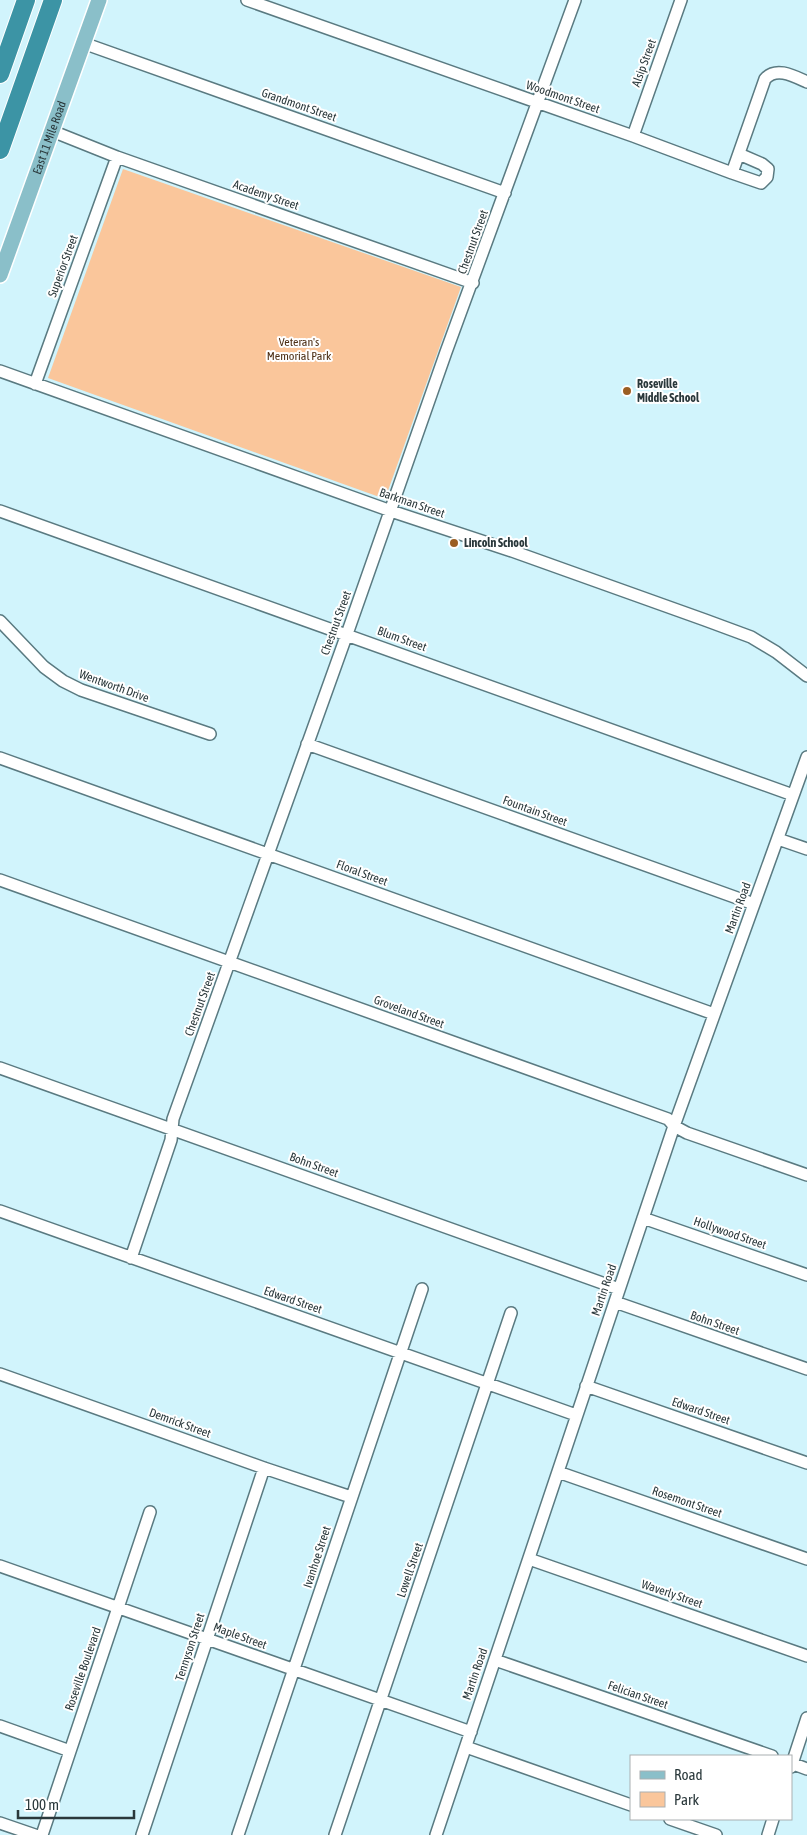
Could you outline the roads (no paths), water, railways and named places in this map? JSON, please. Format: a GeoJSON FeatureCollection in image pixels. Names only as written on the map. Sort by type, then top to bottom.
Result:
{"type":"FeatureCollection","features":[{"type":"Feature","properties":{"kind":"highway"},"geometry":{"type":"LineString","coordinates":[[0,74],[26,0]]}},
{"type":"Feature","properties":{"kind":"highway"},"geometry":{"type":"LineString","coordinates":[[0,150],[53,0]]}},
{"type":"Feature","properties":{"kind":"main road","name":"East 11 Mile Road"},"geometry":{"type":"LineString","coordinates":[[0,275],[99,0]]}},
{"type":"Feature","properties":{"kind":"street","name":"Woodmont Street"},"geometry":{"type":"LineString","coordinates":[[247,0],[761,183],[767,177],[768,169],[762,164],[739,154]]}},
{"type":"Feature","properties":{"kind":"street","name":"Chestnut Street"},"geometry":{"type":"LineString","coordinates":[[131,1258],[171,1140],[173,1119],[443,361],[576,0]]}},
{"type":"Feature","properties":{"kind":"street","name":"Alsip Street"},"geometry":{"type":"LineString","coordinates":[[633,136],[681,0]]}},
{"type":"Feature","properties":{"kind":"street","name":"Grandmont Street"},"geometry":{"type":"LineString","coordinates":[[83,43],[505,193]]}},
{"type":"Feature","properties":{"kind":"street"},"geometry":{"type":"LineString","coordinates":[[732,173],[765,79],[769,75],[778,72],[807,82]]}},
{"type":"Feature","properties":{"kind":"street","name":"Academy Street"},"geometry":{"type":"LineString","coordinates":[[52,131],[117,157],[473,283]]}},
{"type":"Feature","properties":{"kind":"street","name":"Superior Street"},"geometry":{"type":"LineString","coordinates":[[35,384],[117,157]]}},
{"type":"Feature","properties":{"kind":"street","name":"Barkman Street"},"geometry":{"type":"LineString","coordinates":[[0,370],[391,511],[512,551],[750,637],[776,652],[807,676]]}},
{"type":"Feature","properties":{"kind":"street","name":"Blum Street"},"geometry":{"type":"LineString","coordinates":[[0,510],[793,794]]}},
{"type":"Feature","properties":{"kind":"street","name":"Wentworth Drive"},"geometry":{"type":"LineString","coordinates":[[0,621],[44,667],[63,681],[81,690],[210,734]]}},
{"type":"Feature","properties":{"kind":"street","name":"Fountain Street"},"geometry":{"type":"LineString","coordinates":[[307,744],[754,904]]}},
{"type":"Feature","properties":{"kind":"street","name":"Martin Road"},"geometry":{"type":"LineString","coordinates":[[436,1835],[674,1126],[807,757]]}},
{"type":"Feature","properties":{"kind":"street","name":"Floral Street"},"geometry":{"type":"LineString","coordinates":[[0,758],[714,1014]]}},
{"type":"Feature","properties":{"kind":"street"},"geometry":{"type":"LineString","coordinates":[[778,839],[807,849]]}},
{"type":"Feature","properties":{"kind":"street","name":"Groveland Street"},"geometry":{"type":"LineString","coordinates":[[0,880],[668,1120],[674,1126],[687,1133],[807,1174]]}},
{"type":"Feature","properties":{"kind":"street","name":"Bohn Street"},"geometry":{"type":"LineString","coordinates":[[0,1068],[619,1289]]}},
{"type":"Feature","properties":{"kind":"street","name":"Edward Street"},"geometry":{"type":"LineString","coordinates":[[0,1212],[576,1415]]}},
{"type":"Feature","properties":{"kind":"street","name":"Hollywood Street"},"geometry":{"type":"LineString","coordinates":[[643,1218],[807,1275]]}},
{"type":"Feature","properties":{"kind":"street","name":"Ivanhoe Street"},"geometry":{"type":"LineString","coordinates":[[238,1835],[422,1289]]}},
{"type":"Feature","properties":{"kind":"street","name":"Bohn Street"},"geometry":{"type":"LineString","coordinates":[[615,1302],[807,1369]]}},
{"type":"Feature","properties":{"kind":"street","name":"Lowell Street"},"geometry":{"type":"LineString","coordinates":[[336,1835],[511,1313]]}},
{"type":"Feature","properties":{"kind":"street","name":"Demrick Street"},"geometry":{"type":"LineString","coordinates":[[0,1374],[351,1497]]}},
{"type":"Feature","properties":{"kind":"street","name":"Edward Street"},"geometry":{"type":"LineString","coordinates":[[586,1386],[807,1463]]}},
{"type":"Feature","properties":{"kind":"street","name":"Tennyson Street"},"geometry":{"type":"LineString","coordinates":[[142,1835],[264,1468]]}},
{"type":"Feature","properties":{"kind":"street","name":"Rosemont Street"},"geometry":{"type":"LineString","coordinates":[[558,1472],[807,1559]]}},
{"type":"Feature","properties":{"kind":"street","name":"Roseville Boulevard"},"geometry":{"type":"LineString","coordinates":[[42,1835],[150,1512]]}},
{"type":"Feature","properties":{"kind":"street","name":"Waverly Street"},"geometry":{"type":"LineString","coordinates":[[529,1559],[807,1656]]}},
{"type":"Feature","properties":{"kind":"street","name":"Maple Street"},"geometry":{"type":"LineString","coordinates":[[0,1566],[471,1732]]}},
{"type":"Feature","properties":{"kind":"street","name":"Felician Street"},"geometry":{"type":"LineString","coordinates":[[495,1660],[769,1755]]}},
{"type":"Feature","properties":{"kind":"street"},"geometry":{"type":"LineString","coordinates":[[792,1761],[807,1718]]}},
{"type":"Feature","properties":{"kind":"street"},"geometry":{"type":"LineString","coordinates":[[0,1726],[70,1750]]}},
{"type":"Feature","properties":{"kind":"street"},"geometry":{"type":"LineString","coordinates":[[466,1747],[630,1805]]}},
{"type":"Feature","properties":{"kind":"street"},"geometry":{"type":"LineString","coordinates":[[792,1764],[807,1769]]}},
{"type":"Feature","properties":{"kind":"street"},"geometry":{"type":"LineString","coordinates":[[673,1820],[716,1835]]}},
{"type":"Feature","properties":{"kind":"street"},"geometry":{"type":"LineString","coordinates":[[768,1835],[773,1820]]}},
{"type":"Feature","properties":{"kind":"street"},"geometry":{"type":"LineString","coordinates":[[0,1823],[35,1835]]}},
{"type":"Feature","properties":{"kind":"place","name":"Roseville Middle School"},"geometry":{"type":"Point","coordinates":[627,391]}},
{"type":"Feature","properties":{"kind":"place","name":"Lincoln School"},"geometry":{"type":"Point","coordinates":[454,543]}},
{"type":"Feature","properties":{"kind":"park label","name":"Veteran's Memorial Park"},"geometry":{"type":"Point","coordinates":[299,349]}}]}
